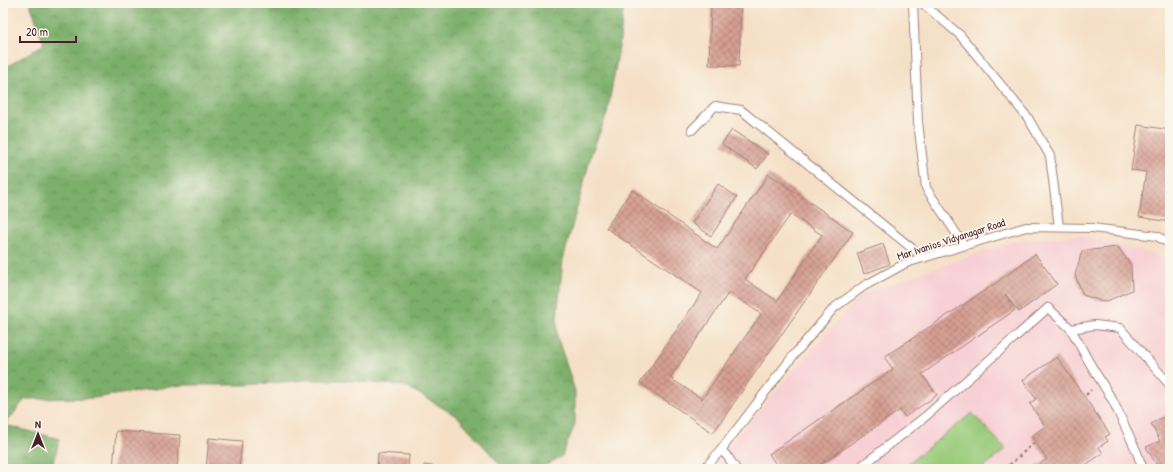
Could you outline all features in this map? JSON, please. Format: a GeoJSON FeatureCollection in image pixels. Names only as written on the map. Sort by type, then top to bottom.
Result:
{"type":"FeatureCollection","features":[{"type":"Feature","properties":{"kind":"lane"},"geometry":{"type":"LineString","coordinates":[[914,3],[918,122],[926,188],[964,246]]}},
{"type":"Feature","properties":{"kind":"lane"},"geometry":{"type":"LineString","coordinates":[[922,3],[960,35],[1028,118],[1050,156],[1060,227]]}},
{"type":"Feature","properties":{"kind":"lane"},"geometry":{"type":"LineString","coordinates":[[692,130],[715,106],[741,110],[924,258]]}},
{"type":"Feature","properties":{"kind":"lane","name":"Mar Ivanios Vidyanagar Road"},"geometry":{"type":"LineString","coordinates":[[704,469],[793,356],[834,308],[864,286],[906,263],[1026,227],[1092,228],[1157,236],[1170,244]]}},
{"type":"Feature","properties":{"kind":"lane"},"geometry":{"type":"LineString","coordinates":[[858,469],[926,416],[1048,308],[1072,329],[1089,362],[1113,401],[1136,450],[1143,469]]}},
{"type":"Feature","properties":{"kind":"lane"},"geometry":{"type":"LineString","coordinates":[[1072,329],[1096,325],[1120,328],[1170,385]]}},
{"type":"Feature","properties":{"kind":"lane"},"geometry":{"type":"LineString","coordinates":[[720,450],[728,457],[736,469]]}},
{"type":"Feature","properties":{"kind":"path"},"geometry":{"type":"LineString","coordinates":[[1005,469],[1035,442]]}},
{"type":"Feature","properties":{"kind":"shaded area"},"geometry":{"type":"Polygon","coordinates":[[[1080,235],[1148,252],[1170,261],[1170,469],[711,469],[743,429],[861,294],[1017,240],[1080,235]]]}},
{"type":"Feature","properties":{"kind":"green space"},"geometry":{"type":"Polygon","coordinates":[[[30,3],[624,3],[619,48],[607,114],[592,152],[563,260],[557,318],[557,336],[575,391],[575,424],[562,456],[539,469],[504,469],[458,417],[406,386],[341,380],[306,380],[246,385],[182,385],[94,398],[25,399],[5,425],[60,439],[51,469],[3,469],[3,69],[44,44],[30,3]]]}},
{"type":"Feature","properties":{"kind":"green space"},"geometry":{"type":"Polygon","coordinates":[[[972,413],[1006,449],[981,469],[910,469],[906,465],[972,413]]]}},
{"type":"Feature","properties":{"kind":"building"},"geometry":{"type":"Polygon","coordinates":[[[711,3],[741,3],[739,66],[709,65],[711,3]]]}},
{"type":"Feature","properties":{"kind":"building"},"geometry":{"type":"Polygon","coordinates":[[[1138,125],[1170,130],[1170,222],[1139,217],[1146,172],[1131,170],[1138,125]]]}},
{"type":"Feature","properties":{"kind":"building"},"geometry":{"type":"Polygon","coordinates":[[[732,130],[768,154],[757,169],[722,144],[732,130]]]}},
{"type":"Feature","properties":{"kind":"building"},"geometry":{"type":"Polygon","coordinates":[[[769,174],[853,232],[713,433],[640,383],[702,293],[606,228],[632,190],[717,249],[769,174]],[[791,214],[745,279],[777,301],[822,235],[791,214]],[[729,292],[670,378],[702,399],[761,314],[729,292]]]}},
{"type":"Feature","properties":{"kind":"building"},"geometry":{"type":"Polygon","coordinates":[[[718,184],[737,197],[711,236],[692,223],[718,184]]]}},
{"type":"Feature","properties":{"kind":"building"},"geometry":{"type":"Polygon","coordinates":[[[883,244],[890,264],[864,274],[857,253],[883,244]]]}},
{"type":"Feature","properties":{"kind":"building"},"geometry":{"type":"Polygon","coordinates":[[[1118,247],[1131,265],[1132,290],[1107,301],[1098,300],[1083,295],[1075,275],[1082,251],[1118,247]]]}},
{"type":"Feature","properties":{"kind":"building"},"geometry":{"type":"Polygon","coordinates":[[[1035,254],[1057,284],[1019,312],[1005,294],[1015,310],[922,374],[937,395],[905,417],[900,410],[814,469],[779,469],[769,454],[893,369],[884,357],[996,283],[1035,254]]]}},
{"type":"Feature","properties":{"kind":"building"},"geometry":{"type":"Polygon","coordinates":[[[1057,357],[1110,434],[1105,437],[1108,441],[1099,447],[1103,453],[1080,469],[1033,469],[1047,459],[1031,436],[1045,426],[1030,404],[1036,399],[1023,380],[1057,357]]]}},
{"type":"Feature","properties":{"kind":"building"},"geometry":{"type":"Polygon","coordinates":[[[1170,413],[1170,469],[1159,469],[1146,447],[1160,441],[1151,424],[1170,413]]]}},
{"type":"Feature","properties":{"kind":"building"},"geometry":{"type":"Polygon","coordinates":[[[116,431],[180,435],[177,469],[113,469],[116,431]]]}},
{"type":"Feature","properties":{"kind":"building"},"geometry":{"type":"Polygon","coordinates":[[[209,438],[242,441],[239,469],[206,469],[209,438]]]}},
{"type":"Feature","properties":{"kind":"building"},"geometry":{"type":"Polygon","coordinates":[[[378,453],[409,455],[408,469],[377,469],[378,453]]]}},
{"type":"Feature","properties":{"kind":"building"},"geometry":{"type":"Polygon","coordinates":[[[424,465],[447,468],[447,469],[424,469],[424,465]]]}}]}
